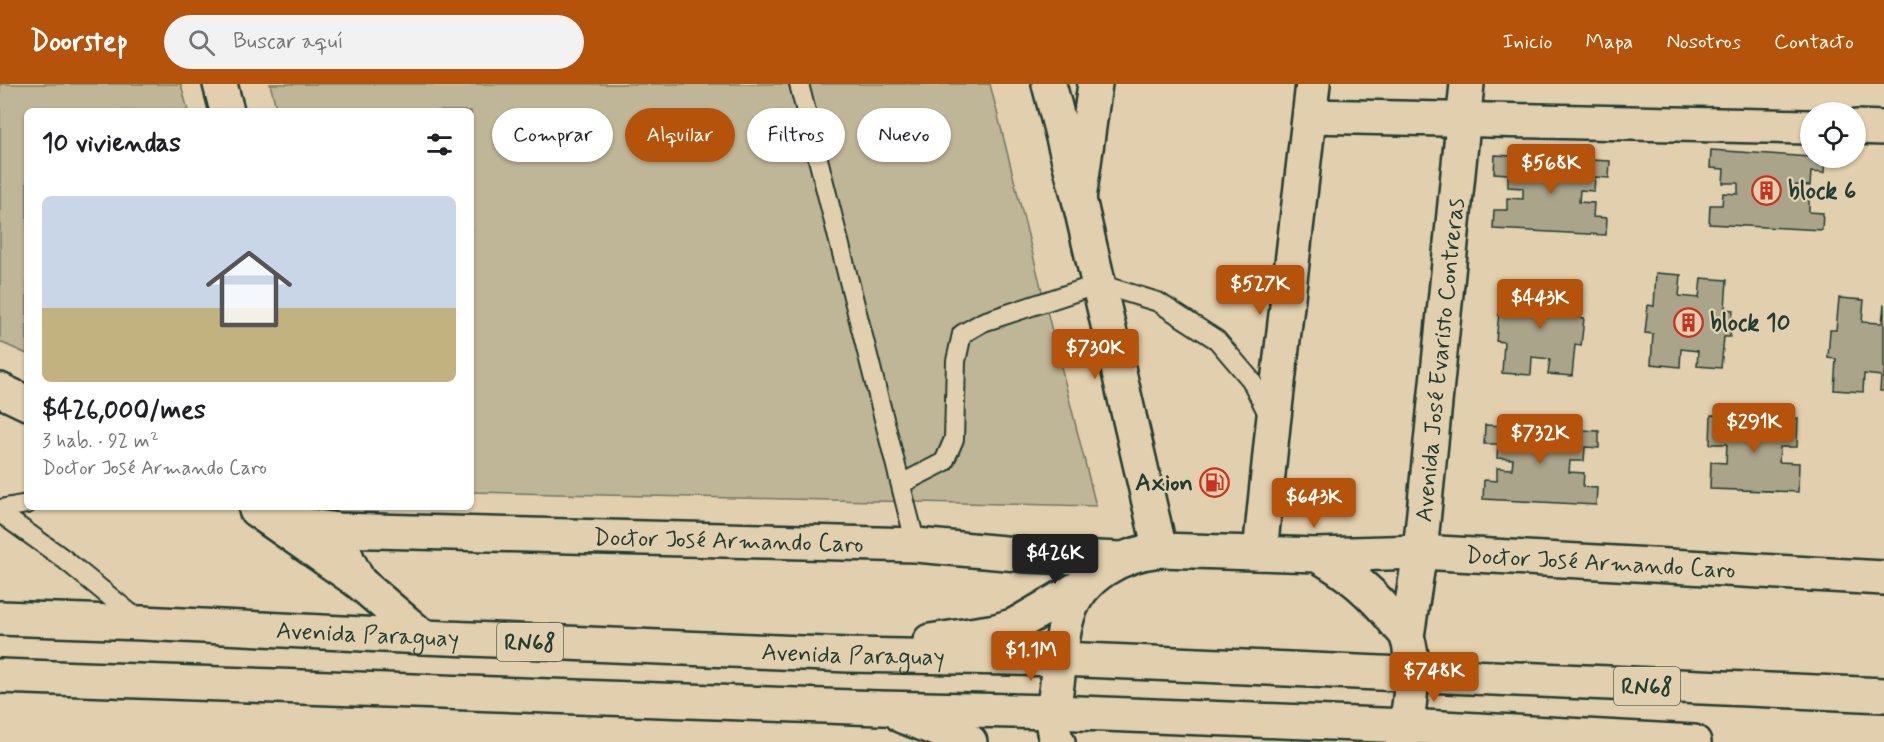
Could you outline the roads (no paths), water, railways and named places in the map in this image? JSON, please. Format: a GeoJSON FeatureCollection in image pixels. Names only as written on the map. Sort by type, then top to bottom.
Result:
{"type":"FeatureCollection","features":[{"type":"Feature","properties":{"kind":"main road"},"geometry":{"type":"LineString","coordinates":[[220,84],[226,108]]}},
{"type":"Feature","properties":{"kind":"main road"},"geometry":{"type":"LineString","coordinates":[[1049,84],[1079,199],[1160,550]]}},
{"type":"Feature","properties":{"kind":"main road"},"geometry":{"type":"LineString","coordinates":[[1079,199],[1095,84]]}},
{"type":"Feature","properties":{"kind":"main road"},"geometry":{"type":"LineString","coordinates":[[1260,553],[1273,424],[1314,84]]}},
{"type":"Feature","properties":{"kind":"main road","name":"Avenida José Evaristo Contreras"},"geometry":{"type":"LineString","coordinates":[[1404,734],[1411,676],[1407,636],[1420,552],[1467,84]]}},
{"type":"Feature","properties":{"kind":"main road"},"geometry":{"type":"LineString","coordinates":[[1310,116],[1800,127]]}},
{"type":"Feature","properties":{"kind":"main road"},"geometry":{"type":"LineString","coordinates":[[1866,128],[1884,128]]}},
{"type":"Feature","properties":{"kind":"main road"},"geometry":{"type":"LineString","coordinates":[[0,390],[24,402]]}},
{"type":"Feature","properties":{"kind":"main road"},"geometry":{"type":"LineString","coordinates":[[254,510],[359,582],[423,637]]}},
{"type":"Feature","properties":{"kind":"main road","name":"Doctor José Armando Caro"},"geometry":{"type":"LineString","coordinates":[[256,510],[298,524],[334,519],[916,545],[1028,555],[1121,559],[1140,552],[1160,550],[1317,555],[1420,552],[1884,578]]}},
{"type":"Feature","properties":{"kind":"main road"},"geometry":{"type":"LineString","coordinates":[[334,519],[348,561],[359,582]]}},
{"type":"Feature","properties":{"kind":"main road"},"geometry":{"type":"LineString","coordinates":[[1317,555],[1339,567],[1364,586],[1407,636]]}},
{"type":"Feature","properties":{"kind":"main road"},"geometry":{"type":"LineString","coordinates":[[849,655],[996,631],[1015,625],[1084,585],[1121,559]]}},
{"type":"Feature","properties":{"kind":"main road"},"geometry":{"type":"LineString","coordinates":[[1055,733],[1060,659],[1068,615],[1084,585]]}},
{"type":"Feature","properties":{"kind":"main road","name":"Avenida Paraguay"},"geometry":{"type":"LineString","coordinates":[[0,618],[849,655],[1060,659],[1884,695]]}},
{"type":"Feature","properties":{"kind":"main road","name":"RN68"},"geometry":{"type":"LineString","coordinates":[[0,676],[880,708],[1055,733],[1404,734],[1694,742]]}},
{"type":"Feature","properties":{"kind":"main road"},"geometry":{"type":"LineString","coordinates":[[880,708],[970,742]]}},
{"type":"Feature","properties":{"kind":"lane"},"geometry":{"type":"LineString","coordinates":[[799,84],[916,545]]}},
{"type":"Feature","properties":{"kind":"lane"},"geometry":{"type":"LineString","coordinates":[[901,484],[944,462],[954,439],[956,361],[962,334],[982,322],[1099,284],[1158,302],[1217,340],[1251,380],[1273,424]]}},
{"type":"Feature","properties":{"kind":"lane"},"geometry":{"type":"LineString","coordinates":[[0,511],[24,505]]}},
{"type":"Feature","properties":{"kind":"lane"},"geometry":{"type":"LineString","coordinates":[[0,511],[64,559],[142,623]]}},
{"type":"Feature","properties":{"kind":"place","name":"block 6"},"geometry":{"type":"Point","coordinates":[1767,190]}},
{"type":"Feature","properties":{"kind":"place","name":"block 10"},"geometry":{"type":"Point","coordinates":[1689,322]}},
{"type":"Feature","properties":{"kind":"place","name":"Axion"},"geometry":{"type":"Point","coordinates":[1214,482]}}]}
